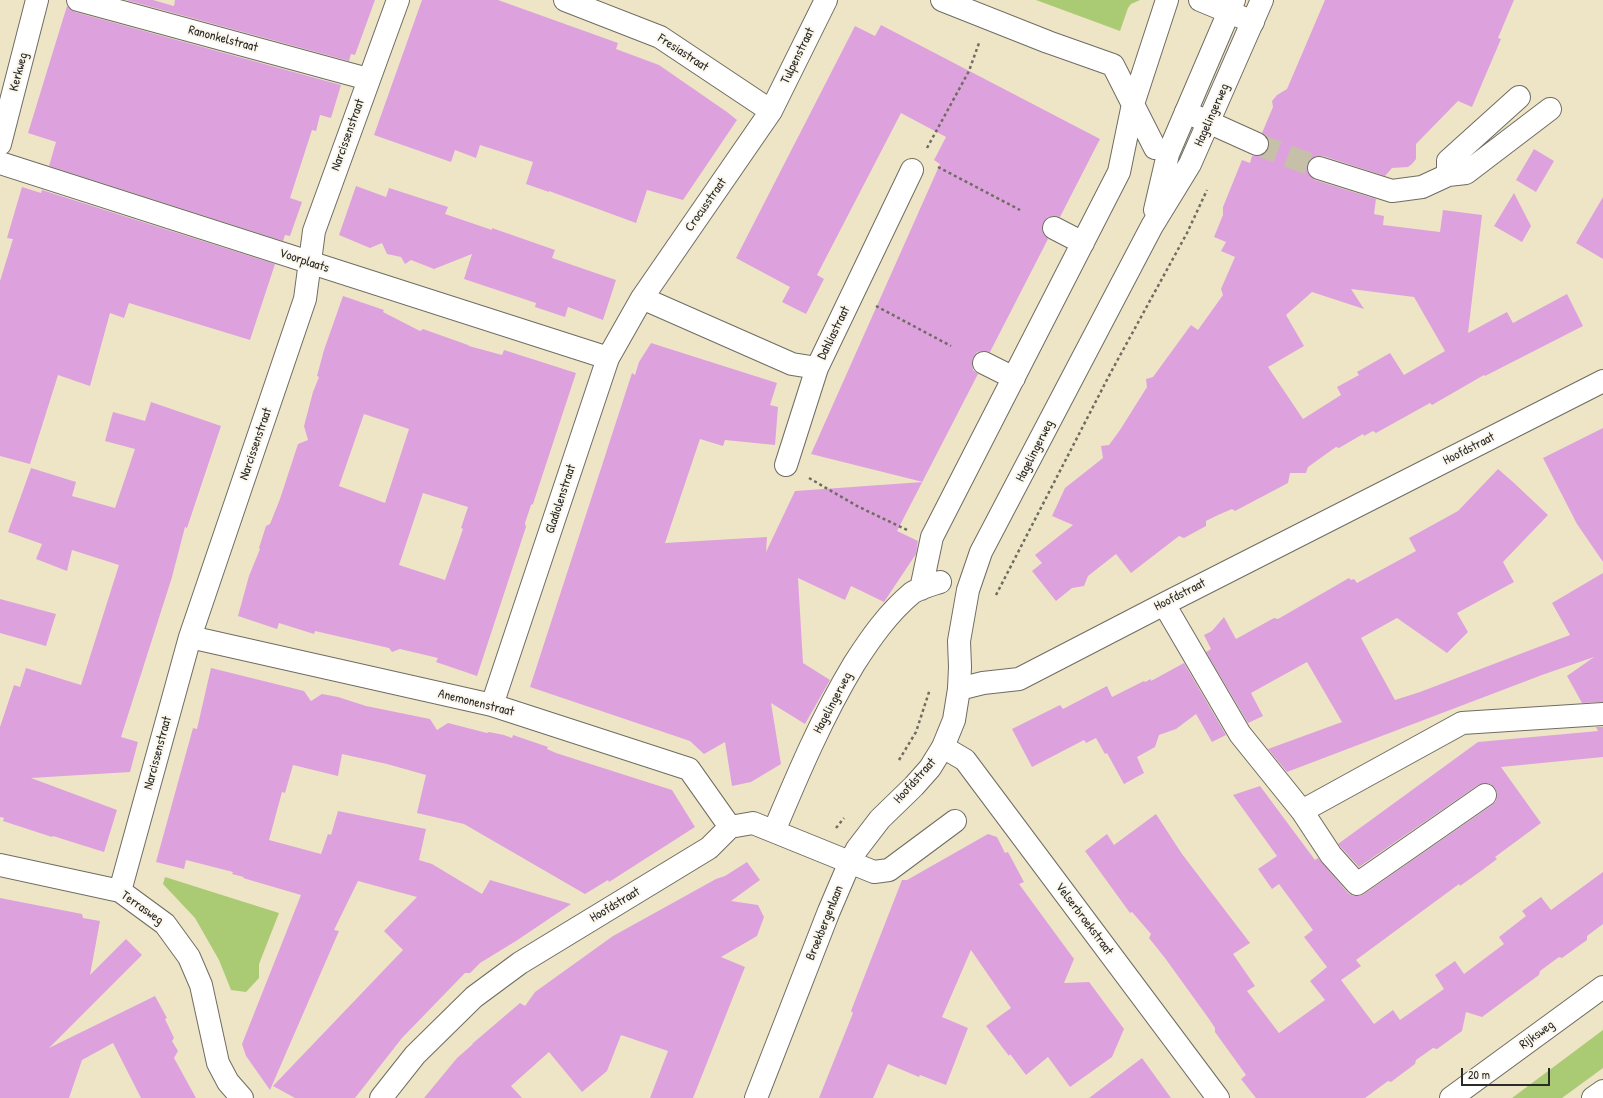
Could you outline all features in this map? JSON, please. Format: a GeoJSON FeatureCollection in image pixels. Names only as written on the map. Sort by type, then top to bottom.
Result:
{"type":"FeatureCollection","features":[{"type":"Feature","properties":{"kind":"street","name":"Kerkweg"},"geometry":{"type":"LineString","coordinates":[[0,144],[37,0]]}},
{"type":"Feature","properties":{"kind":"street","name":"Ranonkelstraat"},"geometry":{"type":"LineString","coordinates":[[78,0],[368,79]]}},
{"type":"Feature","properties":{"kind":"street","name":"Narcissenstraat"},"geometry":{"type":"LineString","coordinates":[[120,892],[190,637],[305,300],[314,231],[398,0]]}},
{"type":"Feature","properties":{"kind":"street","name":"Fresiastraat"},"geometry":{"type":"LineString","coordinates":[[565,0],[660,37],[771,111]]}},
{"type":"Feature","properties":{"kind":"street","name":"Tulpenstraat"},"geometry":{"type":"LineString","coordinates":[[771,111],[826,0]]}},
{"type":"Feature","properties":{"kind":"street"},"geometry":{"type":"LineString","coordinates":[[942,0],[1113,65],[1155,148]]}},
{"type":"Feature","properties":{"kind":"street"},"geometry":{"type":"LineString","coordinates":[[932,542],[932,537],[1120,172],[1133,104],[1167,0]]}},
{"type":"Feature","properties":{"kind":"street"},"geometry":{"type":"LineString","coordinates":[[1200,0],[1232,6],[1253,22]]}},
{"type":"Feature","properties":{"kind":"street","name":"Hagelingerweg"},"geometry":{"type":"LineString","coordinates":[[959,689],[959,641],[968,590],[981,552],[1152,226],[1190,164],[1262,0]]}},
{"type":"Feature","properties":{"kind":"street","name":"Hagelingerweg"},"geometry":{"type":"LineString","coordinates":[[1152,226],[1168,154],[1232,6]]}},
{"type":"Feature","properties":{"kind":"street"},"geometry":{"type":"LineString","coordinates":[[1448,175],[1448,161],[1519,96]]}},
{"type":"Feature","properties":{"kind":"street"},"geometry":{"type":"LineString","coordinates":[[1319,168],[1392,191],[1422,187],[1448,175],[1466,173],[1550,109]]}},
{"type":"Feature","properties":{"kind":"street","name":"Crocusstraat"},"geometry":{"type":"LineString","coordinates":[[642,298],[771,111]]}},
{"type":"Feature","properties":{"kind":"street"},"geometry":{"type":"LineString","coordinates":[[1186,112],[1257,144]]}},
{"type":"Feature","properties":{"kind":"street","name":"Voorplaats"},"geometry":{"type":"LineString","coordinates":[[0,163],[608,358]]}},
{"type":"Feature","properties":{"kind":"street","name":"Dahliastraat"},"geometry":{"type":"LineString","coordinates":[[642,298],[792,364],[817,368],[917,164]]}},
{"type":"Feature","properties":{"kind":"street"},"geometry":{"type":"LineString","coordinates":[[1054,228],[1083,243]]}},
{"type":"Feature","properties":{"kind":"street","name":"Gladiolenstraat"},"geometry":{"type":"LineString","coordinates":[[492,705],[608,358],[642,298]]}},
{"type":"Feature","properties":{"kind":"street"},"geometry":{"type":"LineString","coordinates":[[984,363],[1014,378]]}},
{"type":"Feature","properties":{"kind":"street"},"geometry":{"type":"LineString","coordinates":[[786,465],[817,368]]}},
{"type":"Feature","properties":{"kind":"street","name":"Hoofdstraat"},"geometry":{"type":"LineString","coordinates":[[850,862],[880,819],[930,768],[943,747],[954,720],[959,689],[983,683],[1019,679],[1603,381]]}},
{"type":"Feature","properties":{"kind":"street","name":"Hagelingerweg"},"geometry":{"type":"LineString","coordinates":[[774,831],[820,726],[846,678],[868,642],[888,617],[913,592],[930,586],[932,542]]}},
{"type":"Feature","properties":{"kind":"street"},"geometry":{"type":"LineString","coordinates":[[1164,604],[1240,734],[1302,811],[1331,855],[1357,884],[1485,794]]}},
{"type":"Feature","properties":{"kind":"street","name":"Anemonenstraat"},"geometry":{"type":"LineString","coordinates":[[190,637],[492,705],[689,769],[730,827]]}},
{"type":"Feature","properties":{"kind":"street"},"geometry":{"type":"LineString","coordinates":[[1302,811],[1462,724],[1603,714]]}},
{"type":"Feature","properties":{"kind":"street","name":"Velserbroekstraat"},"geometry":{"type":"LineString","coordinates":[[943,747],[965,760],[1218,1098]]}},
{"type":"Feature","properties":{"kind":"street"},"geometry":{"type":"LineString","coordinates":[[730,827],[754,823],[874,872],[889,870],[955,821]]}},
{"type":"Feature","properties":{"kind":"street","name":"Hoofdstraat"},"geometry":{"type":"LineString","coordinates":[[381,1098],[416,1055],[474,997],[520,963],[709,848],[730,827]]}},
{"type":"Feature","properties":{"kind":"street","name":"Broekbergenlaan"},"geometry":{"type":"LineString","coordinates":[[756,1098],[829,911],[850,862]]}},
{"type":"Feature","properties":{"kind":"street","name":"Terrasweg"},"geometry":{"type":"LineString","coordinates":[[0,865],[120,892],[165,924],[189,957],[201,985],[218,1063],[228,1082],[242,1098]]}},
{"type":"Feature","properties":{"kind":"street","name":"Rijksweg"},"geometry":{"type":"LineString","coordinates":[[1451,1098],[1603,987]]}},
{"type":"Feature","properties":{"kind":"street"},"geometry":{"type":"LineString","coordinates":[[1593,1098],[1603,1091]]}},
{"type":"Feature","properties":{"kind":"path"},"geometry":{"type":"LineString","coordinates":[[989,19],[969,71],[917,164],[1020,210]]}},
{"type":"Feature","properties":{"kind":"path"},"geometry":{"type":"LineString","coordinates":[[995,597],[1111,372],[1187,233],[1208,188]]}},
{"type":"Feature","properties":{"kind":"path"},"geometry":{"type":"LineString","coordinates":[[852,294],[951,346]]}},
{"type":"Feature","properties":{"kind":"path"},"geometry":{"type":"LineString","coordinates":[[786,465],[857,506],[932,542]]}},
{"type":"Feature","properties":{"kind":"path"},"geometry":{"type":"LineString","coordinates":[[898,763],[916,732],[931,682]]}},
{"type":"Feature","properties":{"kind":"path"},"geometry":{"type":"LineString","coordinates":[[823,852],[838,824],[849,814]]}},
{"type":"Feature","properties":{"kind":"green space"},"geometry":{"type":"Polygon","coordinates":[[[1036,0],[1140,0],[1131,4],[1128,8],[1120,31],[1036,0]]]}},
{"type":"Feature","properties":{"kind":"green space"},"geometry":{"type":"Polygon","coordinates":[[[165,877],[279,913],[259,964],[259,978],[246,992],[231,990],[219,960],[195,918],[163,884],[165,877]]]}},
{"type":"Feature","properties":{"kind":"green space"},"geometry":{"type":"Polygon","coordinates":[[[1603,1030],[1603,1068],[1562,1098],[1512,1098],[1603,1030]]]}},
{"type":"Feature","properties":{"kind":"building"},"geometry":{"type":"Polygon","coordinates":[[[126,0],[153,0],[174,6],[175,0],[375,0],[355,55],[351,54],[349,61],[126,0]]]}},
{"type":"Feature","properties":{"kind":"building"},"geometry":{"type":"Polygon","coordinates":[[[422,0],[498,0],[618,43],[616,49],[659,65],[737,120],[683,200],[647,190],[636,223],[526,184],[533,162],[480,145],[476,158],[455,150],[451,162],[374,135],[422,0]]]}},
{"type":"Feature","properties":{"kind":"building"},"geometry":{"type":"Polygon","coordinates":[[[1325,0],[1514,0],[1498,38],[1501,39],[1472,107],[1458,101],[1416,144],[1416,159],[1412,164],[1408,167],[1392,168],[1385,176],[1323,156],[1317,156],[1310,159],[1307,164],[1307,170],[1310,176],[1315,180],[1376,199],[1374,214],[1384,216],[1383,225],[1440,232],[1443,210],[1482,215],[1468,333],[1507,312],[1513,323],[1567,294],[1583,326],[1485,376],[1484,375],[1432,405],[1430,403],[1376,433],[1373,431],[1364,436],[1363,434],[1339,448],[1336,447],[1308,467],[1306,473],[1290,473],[1288,483],[1235,511],[1232,509],[1206,521],[1206,526],[1184,538],[1179,536],[1131,573],[1116,554],[1088,576],[1084,586],[1072,588],[1056,601],[1032,571],[1042,563],[1035,555],[1073,525],[1052,516],[1065,488],[1103,458],[1101,446],[1109,445],[1120,430],[1147,387],[1146,379],[1153,377],[1191,325],[1198,330],[1223,295],[1221,289],[1235,257],[1221,251],[1226,242],[1214,237],[1223,215],[1223,207],[1242,160],[1250,163],[1252,156],[1264,154],[1268,149],[1269,142],[1267,136],[1262,133],[1273,107],[1272,101],[1277,95],[1287,89],[1325,0]],[[1351,289],[1364,309],[1312,292],[1286,315],[1304,346],[1268,367],[1303,419],[1341,395],[1337,387],[1359,375],[1357,372],[1390,353],[1404,375],[1445,351],[1414,297],[1351,289]]]}},
{"type":"Feature","properties":{"kind":"building"},"geometry":{"type":"Polygon","coordinates":[[[67,6],[75,12],[341,85],[331,118],[320,115],[316,131],[312,130],[290,198],[302,202],[290,236],[285,235],[283,241],[49,166],[56,142],[28,133],[67,6]]]}},
{"type":"Feature","properties":{"kind":"building"},"geometry":{"type":"Polygon","coordinates":[[[881,25],[1100,139],[1060,217],[1048,217],[1043,223],[1043,234],[1048,239],[990,352],[977,352],[973,358],[973,370],[978,374],[922,482],[811,454],[940,164],[934,160],[946,137],[901,113],[817,275],[824,279],[806,314],[782,302],[790,287],[736,258],[855,26],[875,36],[881,25]]]}},
{"type":"Feature","properties":{"kind":"building"},"geometry":{"type":"Polygon","coordinates":[[[1534,149],[1554,161],[1536,192],[1516,180],[1534,149]]]}},
{"type":"Feature","properties":{"kind":"building"},"geometry":{"type":"Polygon","coordinates":[[[356,186],[386,197],[389,188],[448,207],[445,214],[492,230],[492,228],[555,250],[552,258],[616,280],[603,320],[568,307],[565,317],[535,307],[536,303],[464,279],[472,254],[434,269],[411,260],[405,264],[401,257],[387,254],[382,243],[370,248],[339,235],[356,186]]]}},
{"type":"Feature","properties":{"kind":"building"},"geometry":{"type":"Polygon","coordinates":[[[22,187],[41,193],[42,190],[275,264],[250,340],[129,303],[124,318],[110,313],[90,386],[58,375],[30,464],[0,456],[0,281],[13,239],[7,238],[22,187]]]}},
{"type":"Feature","properties":{"kind":"building"},"geometry":{"type":"Polygon","coordinates":[[[1514,193],[1531,226],[1522,242],[1494,226],[1514,193]]]}},
{"type":"Feature","properties":{"kind":"building"},"geometry":{"type":"Polygon","coordinates":[[[1603,197],[1603,259],[1576,243],[1603,197]]]}},
{"type":"Feature","properties":{"kind":"building"},"geometry":{"type":"Polygon","coordinates":[[[343,296],[384,310],[383,312],[420,331],[423,329],[469,346],[502,355],[504,350],[576,373],[533,504],[531,505],[525,523],[526,527],[477,676],[436,662],[438,658],[400,649],[392,652],[389,648],[315,631],[314,634],[279,623],[277,629],[238,616],[249,576],[260,549],[259,548],[266,526],[270,524],[280,499],[298,444],[308,440],[304,426],[313,392],[319,377],[317,376],[324,350],[343,296]],[[364,414],[339,486],[385,503],[409,429],[364,414]],[[423,493],[399,565],[445,580],[463,529],[461,528],[468,507],[423,493]]]}},
{"type":"Feature","properties":{"kind":"building"},"geometry":{"type":"Polygon","coordinates":[[[651,343],[777,383],[770,405],[778,407],[775,445],[725,440],[723,446],[700,439],[665,543],[767,537],[766,552],[795,491],[922,482],[897,531],[918,541],[916,554],[884,602],[851,586],[845,600],[798,578],[803,663],[830,680],[805,724],[771,703],[781,764],[751,782],[732,786],[725,742],[704,754],[690,741],[530,687],[632,373],[635,375],[639,362],[651,343]]]}},
{"type":"Feature","properties":{"kind":"building"},"geometry":{"type":"Polygon","coordinates":[[[151,402],[221,426],[187,528],[185,527],[172,577],[121,737],[138,742],[130,772],[31,778],[117,810],[104,852],[3,821],[4,818],[0,817],[0,727],[14,685],[20,687],[26,668],[81,685],[119,565],[72,550],[67,571],[36,559],[42,544],[8,532],[31,468],[76,482],[72,496],[115,508],[135,449],[105,441],[113,412],[145,421],[151,402]]]}},
{"type":"Feature","properties":{"kind":"building"},"geometry":{"type":"Polygon","coordinates":[[[1603,428],[1603,562],[1577,524],[1543,458],[1603,428]]]}},
{"type":"Feature","properties":{"kind":"building"},"geometry":{"type":"Polygon","coordinates":[[[1498,469],[1548,515],[1503,562],[1514,582],[1457,613],[1468,632],[1447,653],[1397,618],[1361,638],[1395,700],[1420,692],[1570,635],[1552,603],[1603,573],[1603,702],[1582,703],[1567,676],[1594,657],[1542,675],[1287,772],[1268,749],[1342,722],[1307,662],[1251,693],[1263,716],[1248,723],[1206,652],[1211,649],[1204,635],[1212,631],[1224,617],[1236,639],[1274,618],[1278,619],[1349,578],[1351,580],[1354,579],[1357,583],[1416,551],[1409,538],[1458,511],[1498,469]]]}},
{"type":"Feature","properties":{"kind":"building"},"geometry":{"type":"Polygon","coordinates":[[[0,599],[56,614],[46,646],[0,633],[0,599]]]}},
{"type":"Feature","properties":{"kind":"building"},"geometry":{"type":"Polygon","coordinates":[[[1184,663],[1226,735],[1212,742],[1196,714],[1176,729],[1159,735],[1155,747],[1137,757],[1144,773],[1124,784],[1107,753],[1105,754],[1096,738],[1086,743],[1084,740],[1032,767],[1012,729],[1060,705],[1063,709],[1107,686],[1112,697],[1144,681],[1145,682],[1151,679],[1151,681],[1184,663]]]}},
{"type":"Feature","properties":{"kind":"building"},"geometry":{"type":"Polygon","coordinates":[[[211,668],[304,691],[311,701],[322,694],[338,697],[366,706],[430,719],[437,730],[448,723],[512,738],[513,735],[548,747],[547,749],[556,753],[672,790],[695,827],[609,882],[608,880],[585,894],[464,824],[417,813],[426,775],[387,764],[342,754],[338,776],[293,765],[285,793],[282,792],[269,840],[321,854],[328,834],[331,835],[338,811],[426,829],[419,860],[432,864],[482,894],[490,880],[571,904],[480,963],[470,973],[465,973],[402,1038],[355,1098],[295,1098],[273,1086],[403,950],[384,931],[417,897],[358,881],[334,930],[339,931],[270,1090],[246,1056],[242,1044],[301,895],[243,878],[244,877],[232,874],[233,872],[186,860],[184,869],[156,862],[193,728],[197,729],[211,668]]]}},
{"type":"Feature","properties":{"kind":"building"},"geometry":{"type":"Polygon","coordinates":[[[1596,727],[1603,727],[1603,757],[1501,767],[1541,823],[1495,857],[1497,859],[1481,871],[1460,886],[1459,884],[1356,960],[1361,966],[1341,980],[1374,1024],[1393,1010],[1400,1020],[1444,989],[1435,975],[1455,961],[1464,974],[1504,944],[1499,937],[1526,916],[1522,911],[1541,897],[1551,910],[1603,872],[1603,924],[1587,936],[1587,940],[1562,958],[1559,957],[1540,971],[1539,975],[1482,1017],[1466,1012],[1462,1031],[1437,1049],[1433,1048],[1416,1060],[1415,1064],[1391,1082],[1388,1081],[1365,1098],[1256,1098],[1241,1079],[1246,1075],[1215,1032],[1215,1028],[1209,1019],[1149,938],[1151,934],[1132,912],[1130,913],[1085,851],[1107,834],[1114,845],[1156,814],[1182,854],[1250,943],[1233,954],[1255,986],[1247,991],[1279,1033],[1325,1000],[1310,981],[1327,967],[1304,937],[1313,930],[1279,884],[1272,889],[1258,869],[1277,856],[1233,795],[1260,786],[1315,860],[1318,858],[1348,893],[1353,896],[1359,896],[1364,894],[1496,801],[1497,794],[1495,788],[1490,784],[1484,783],[1478,785],[1359,867],[1338,844],[1478,742],[1598,731],[1596,727]]]}},
{"type":"Feature","properties":{"kind":"building"},"geometry":{"type":"Polygon","coordinates":[[[988,834],[997,837],[1005,853],[1008,852],[1024,882],[1019,884],[1074,959],[1064,983],[1089,982],[1124,1029],[1112,1057],[1070,1087],[1048,1057],[1026,1075],[986,1026],[1011,1008],[971,950],[942,1017],[968,1028],[946,1085],[920,1075],[919,1077],[888,1064],[873,1098],[819,1098],[853,1013],[851,1011],[902,880],[907,880],[988,834]]]}},
{"type":"Feature","properties":{"kind":"building"},"geometry":{"type":"Polygon","coordinates":[[[747,862],[760,880],[731,901],[758,905],[764,917],[757,936],[721,957],[745,967],[693,1098],[650,1098],[668,1051],[621,1035],[607,1071],[582,1092],[549,1052],[511,1086],[522,1098],[424,1098],[457,1058],[520,1003],[525,1006],[535,992],[613,936],[716,879],[725,876],[747,862]]]}},
{"type":"Feature","properties":{"kind":"building"},"geometry":{"type":"Polygon","coordinates":[[[0,898],[82,914],[83,918],[100,921],[90,975],[126,939],[142,955],[49,1048],[155,996],[167,1018],[165,1019],[174,1038],[172,1041],[178,1051],[174,1058],[196,1098],[141,1098],[113,1043],[82,1060],[69,1098],[0,1098],[0,898]]]}},
{"type":"Feature","properties":{"kind":"building"},"geometry":{"type":"Polygon","coordinates":[[[1142,1058],[1171,1098],[1089,1098],[1142,1058]]]}},
{"type":"Feature","properties":{"kind":"tunnel"},"geometry":{"type":"LineString","coordinates":[[1257,144],[1319,168]]}}]}
